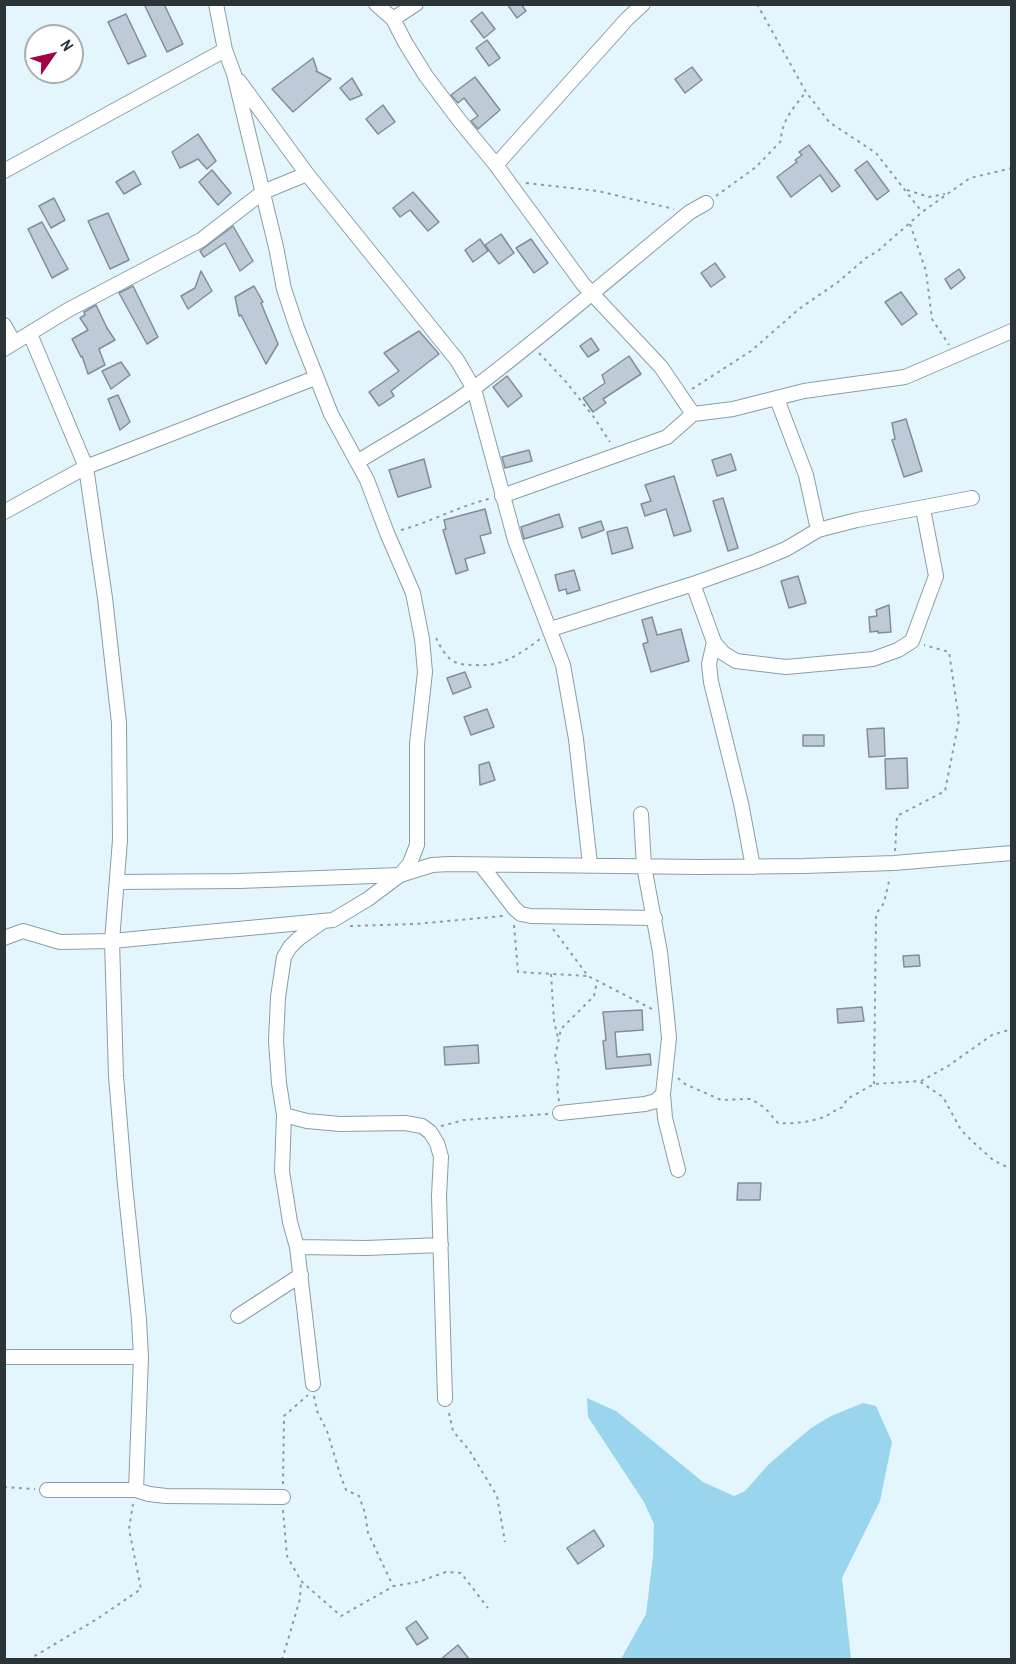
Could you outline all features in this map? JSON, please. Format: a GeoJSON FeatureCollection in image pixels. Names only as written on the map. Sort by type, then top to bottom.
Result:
{"type":"FeatureCollection","features":[{"type":"Feature","properties":{"kind":"street"},"geometry":{"type":"LineString","coordinates":[[216,4],[225,50],[234,74],[284,289],[315,378],[331,414],[371,489],[413,593],[422,639],[425,672],[417,744],[417,845],[410,863],[400,875],[368,900],[298,939],[290,947],[285,957],[276,1041],[284,1115],[282,1171],[290,1222],[297,1247],[313,1384]]}},
{"type":"Feature","properties":{"kind":"street"},"geometry":{"type":"LineString","coordinates":[[376,4],[393,19],[426,76],[496,165],[591,293],[646,349],[683,396],[693,414]]}},
{"type":"Feature","properties":{"kind":"street"},"geometry":{"type":"LineString","coordinates":[[393,19],[416,4]]}},
{"type":"Feature","properties":{"kind":"street"},"geometry":{"type":"LineString","coordinates":[[496,165],[643,4]]}},
{"type":"Feature","properties":{"kind":"street"},"geometry":{"type":"LineString","coordinates":[[4,171],[225,50]]}},
{"type":"Feature","properties":{"kind":"street"},"geometry":{"type":"LineString","coordinates":[[234,74],[306,174],[457,360],[474,389],[515,540],[551,629],[563,666],[571,702],[590,864]]}},
{"type":"Feature","properties":{"kind":"street"},"geometry":{"type":"LineString","coordinates":[[4,325],[9,346],[68,310],[201,240],[262,192],[306,174]]}},
{"type":"Feature","properties":{"kind":"street"},"geometry":{"type":"LineString","coordinates":[[357,462],[474,389],[690,212],[706,203]]}},
{"type":"Feature","properties":{"kind":"street"},"geometry":{"type":"LineString","coordinates":[[502,496],[667,437],[693,414],[733,409],[836,386],[905,377],[1011,331]]}},
{"type":"Feature","properties":{"kind":"street"},"geometry":{"type":"LineString","coordinates":[[30,334],[86,467],[105,598],[119,723],[120,818],[112,941],[116,1076],[141,1357],[135,1490]]}},
{"type":"Feature","properties":{"kind":"street"},"geometry":{"type":"LineString","coordinates":[[4,512],[86,467],[315,378]]}},
{"type":"Feature","properties":{"kind":"street"},"geometry":{"type":"LineString","coordinates":[[777,399],[806,475],[818,530]]}},
{"type":"Feature","properties":{"kind":"street"},"geometry":{"type":"LineString","coordinates":[[551,629],[693,584],[773,555],[818,530],[857,520],[972,498]]}},
{"type":"Feature","properties":{"kind":"street"},"geometry":{"type":"LineString","coordinates":[[693,584],[714,642],[723,653],[736,661],[786,667],[873,660],[898,650],[912,641],[936,576],[923,509]]}},
{"type":"Feature","properties":{"kind":"street"},"geometry":{"type":"LineString","coordinates":[[714,642],[709,663],[711,682],[741,803],[753,867]]}},
{"type":"Feature","properties":{"kind":"street"},"geometry":{"type":"LineString","coordinates":[[641,814],[644,866],[664,984],[669,1038],[663,1094],[665,1118],[678,1170]]}},
{"type":"Feature","properties":{"kind":"street"},"geometry":{"type":"LineString","coordinates":[[117,882],[239,881],[400,875],[432,865],[590,864],[753,867],[894,863],[1011,853]]}},
{"type":"Feature","properties":{"kind":"street"},"geometry":{"type":"LineString","coordinates":[[481,865],[521,914],[654,918]]}},
{"type":"Feature","properties":{"kind":"street"},"geometry":{"type":"LineString","coordinates":[[4,938],[23,931],[60,942],[158,939],[329,920]]}},
{"type":"Feature","properties":{"kind":"street"},"geometry":{"type":"LineString","coordinates":[[560,1113],[645,1104],[656,1101],[663,1094]]}},
{"type":"Feature","properties":{"kind":"street"},"geometry":{"type":"LineString","coordinates":[[284,1115],[318,1122],[405,1123],[422,1126],[430,1132],[437,1143],[441,1157],[439,1196],[445,1399]]}},
{"type":"Feature","properties":{"kind":"street"},"geometry":{"type":"LineString","coordinates":[[297,1247],[366,1248],[441,1245]]}},
{"type":"Feature","properties":{"kind":"street"},"geometry":{"type":"LineString","coordinates":[[237,1316],[301,1275]]}},
{"type":"Feature","properties":{"kind":"street"},"geometry":{"type":"LineString","coordinates":[[4,1357],[141,1357]]}},
{"type":"Feature","properties":{"kind":"street"},"geometry":{"type":"LineString","coordinates":[[47,1490],[135,1490],[166,1496],[283,1497]]}},
{"type":"Feature","properties":{"kind":"path"},"geometry":{"type":"LineString","coordinates":[[758,4],[806,92],[829,122],[876,153],[922,212]]}},
{"type":"Feature","properties":{"kind":"path"},"geometry":{"type":"LineString","coordinates":[[706,203],[756,167],[781,141],[781,129],[793,107],[806,92]]}},
{"type":"Feature","properties":{"kind":"path"},"geometry":{"type":"LineString","coordinates":[[683,396],[751,351],[799,309],[838,282],[922,212],[970,178],[1011,168]]}},
{"type":"Feature","properties":{"kind":"path"},"geometry":{"type":"LineString","coordinates":[[508,182],[598,190],[690,212]]}},
{"type":"Feature","properties":{"kind":"path"},"geometry":{"type":"LineString","coordinates":[[907,190],[929,197],[947,194]]}},
{"type":"Feature","properties":{"kind":"path"},"geometry":{"type":"LineString","coordinates":[[910,224],[926,271],[932,319],[955,355]]}},
{"type":"Feature","properties":{"kind":"path"},"geometry":{"type":"LineString","coordinates":[[530,345],[567,383],[604,434],[621,453]]}},
{"type":"Feature","properties":{"kind":"path"},"geometry":{"type":"LineString","coordinates":[[387,533],[415,526],[469,504],[502,496]]}},
{"type":"Feature","properties":{"kind":"path"},"geometry":{"type":"LineString","coordinates":[[432,632],[442,650],[451,660],[480,666],[499,664],[515,657],[551,629]]}},
{"type":"Feature","properties":{"kind":"path"},"geometry":{"type":"LineString","coordinates":[[874,1084],[876,914],[884,903],[894,863],[897,816],[945,791],[958,720],[949,652],[912,641]]}},
{"type":"Feature","properties":{"kind":"path"},"geometry":{"type":"LineString","coordinates":[[329,920],[348,926],[415,924],[513,916],[518,972],[588,976]]}},
{"type":"Feature","properties":{"kind":"path"},"geometry":{"type":"LineString","coordinates":[[544,916],[588,976],[667,1017]]}},
{"type":"Feature","properties":{"kind":"path"},"geometry":{"type":"LineString","coordinates":[[551,974],[554,1021],[559,1041]]}},
{"type":"Feature","properties":{"kind":"path"},"geometry":{"type":"LineString","coordinates":[[430,1132],[464,1120],[560,1113],[557,1087],[559,1072],[555,1057],[561,1029],[594,996],[597,981]]}},
{"type":"Feature","properties":{"kind":"path"},"geometry":{"type":"LineString","coordinates":[[666,1062],[670,1070],[685,1084],[721,1100],[751,1099],[765,1108],[778,1123],[789,1124],[827,1116],[837,1108],[843,1107],[847,1099],[874,1084],[926,1080],[992,1035],[1011,1029]]}},
{"type":"Feature","properties":{"kind":"path"},"geometry":{"type":"LineString","coordinates":[[920,1081],[943,1097],[961,1130],[971,1140],[993,1160],[1005,1166],[1011,1166]]}},
{"type":"Feature","properties":{"kind":"path"},"geometry":{"type":"LineString","coordinates":[[313,1384],[308,1395],[284,1416],[283,1497],[286,1556],[301,1581],[341,1616],[394,1586],[418,1582],[446,1572],[461,1574],[488,1608]]}},
{"type":"Feature","properties":{"kind":"path"},"geometry":{"type":"LineString","coordinates":[[313,1384],[317,1411],[327,1431],[346,1490],[358,1496],[365,1513],[368,1533],[394,1586]]}},
{"type":"Feature","properties":{"kind":"path"},"geometry":{"type":"LineString","coordinates":[[445,1399],[453,1431],[470,1450],[496,1496],[506,1542]]}},
{"type":"Feature","properties":{"kind":"path"},"geometry":{"type":"LineString","coordinates":[[4,1487],[47,1490]]}},
{"type":"Feature","properties":{"kind":"path"},"geometry":{"type":"LineString","coordinates":[[28,1659],[141,1589],[129,1529],[135,1490]]}},
{"type":"Feature","properties":{"kind":"path"},"geometry":{"type":"LineString","coordinates":[[282,1659],[300,1599],[301,1581]]}},
{"type":"Feature","properties":{"kind":"shaded area"},"geometry":{"type":"Polygon","coordinates":[[[587,1398],[616,1411],[703,1482],[734,1496],[745,1491],[769,1464],[811,1428],[831,1416],[863,1403],[876,1406],[892,1442],[880,1501],[842,1578],[851,1659],[621,1659],[646,1614],[653,1557],[654,1524],[644,1502],[588,1417],[587,1398]]]}},
{"type":"Feature","properties":{"kind":"building"},"geometry":{"type":"Polygon","coordinates":[[[144,4],[164,4],[183,44],[167,52],[144,4]]]}},
{"type":"Feature","properties":{"kind":"building"},"geometry":{"type":"Polygon","coordinates":[[[507,4],[521,4],[526,11],[517,18],[507,4]]]}},
{"type":"Feature","properties":{"kind":"building"},"geometry":{"type":"Polygon","coordinates":[[[482,12],[495,29],[484,38],[471,21],[482,12]]]}},
{"type":"Feature","properties":{"kind":"building"},"geometry":{"type":"Polygon","coordinates":[[[126,14],[146,56],[128,64],[108,22],[126,14]]]}},
{"type":"Feature","properties":{"kind":"building"},"geometry":{"type":"Polygon","coordinates":[[[487,40],[500,58],[489,66],[476,48],[487,40]]]}},
{"type":"Feature","properties":{"kind":"building"},"geometry":{"type":"Polygon","coordinates":[[[313,58],[316,71],[331,79],[293,112],[272,89],[313,58]]]}},
{"type":"Feature","properties":{"kind":"building"},"geometry":{"type":"Polygon","coordinates":[[[692,67],[702,80],[685,93],[675,79],[692,67]]]}},
{"type":"Feature","properties":{"kind":"building"},"geometry":{"type":"Polygon","coordinates":[[[475,77],[500,110],[478,129],[471,121],[478,116],[464,98],[458,103],[451,95],[475,77]]]}},
{"type":"Feature","properties":{"kind":"building"},"geometry":{"type":"Polygon","coordinates":[[[352,78],[362,95],[350,100],[340,88],[352,78]]]}},
{"type":"Feature","properties":{"kind":"building"},"geometry":{"type":"Polygon","coordinates":[[[383,105],[395,122],[378,134],[366,119],[383,105]]]}},
{"type":"Feature","properties":{"kind":"building"},"geometry":{"type":"Polygon","coordinates":[[[198,134],[216,161],[207,169],[198,159],[180,168],[172,152],[198,134]]]}},
{"type":"Feature","properties":{"kind":"building"},"geometry":{"type":"Polygon","coordinates":[[[809,145],[840,186],[832,192],[820,175],[791,197],[777,177],[797,162],[795,160],[802,155],[799,152],[809,145]]]}},
{"type":"Feature","properties":{"kind":"building"},"geometry":{"type":"Polygon","coordinates":[[[867,161],[889,191],[877,200],[855,170],[867,161]]]}},
{"type":"Feature","properties":{"kind":"building"},"geometry":{"type":"Polygon","coordinates":[[[212,170],[231,193],[218,205],[199,182],[212,170]]]}},
{"type":"Feature","properties":{"kind":"building"},"geometry":{"type":"Polygon","coordinates":[[[134,171],[141,184],[124,194],[116,182],[134,171]]]}},
{"type":"Feature","properties":{"kind":"building"},"geometry":{"type":"Polygon","coordinates":[[[413,192],[439,222],[428,231],[410,210],[400,217],[393,208],[413,192]]]}},
{"type":"Feature","properties":{"kind":"building"},"geometry":{"type":"Polygon","coordinates":[[[54,198],[65,220],[51,228],[39,206],[54,198]]]}},
{"type":"Feature","properties":{"kind":"building"},"geometry":{"type":"Polygon","coordinates":[[[108,213],[129,260],[110,269],[88,221],[108,213]]]}},
{"type":"Feature","properties":{"kind":"building"},"geometry":{"type":"Polygon","coordinates":[[[42,222],[68,269],[52,278],[28,229],[42,222]]]}},
{"type":"Feature","properties":{"kind":"building"},"geometry":{"type":"Polygon","coordinates":[[[233,226],[253,261],[240,271],[225,243],[204,257],[200,251],[233,226]]]}},
{"type":"Feature","properties":{"kind":"building"},"geometry":{"type":"Polygon","coordinates":[[[501,234],[514,253],[499,264],[485,245],[501,234]]]}},
{"type":"Feature","properties":{"kind":"building"},"geometry":{"type":"Polygon","coordinates":[[[480,239],[488,251],[473,262],[465,250],[480,239]]]}},
{"type":"Feature","properties":{"kind":"building"},"geometry":{"type":"Polygon","coordinates":[[[531,239],[548,263],[534,273],[516,248],[531,239]]]}},
{"type":"Feature","properties":{"kind":"building"},"geometry":{"type":"Polygon","coordinates":[[[715,263],[725,277],[711,287],[701,273],[715,263]]]}},
{"type":"Feature","properties":{"kind":"building"},"geometry":{"type":"Polygon","coordinates":[[[959,269],[965,278],[951,289],[945,279],[959,269]]]}},
{"type":"Feature","properties":{"kind":"building"},"geometry":{"type":"Polygon","coordinates":[[[201,271],[212,291],[188,309],[181,296],[195,288],[201,271]]]}},
{"type":"Feature","properties":{"kind":"building"},"geometry":{"type":"Polygon","coordinates":[[[133,286],[158,337],[147,344],[119,293],[133,286]]]}},
{"type":"Feature","properties":{"kind":"building"},"geometry":{"type":"Polygon","coordinates":[[[254,286],[263,302],[261,303],[278,344],[266,364],[241,315],[239,316],[235,297],[254,286]]]}},
{"type":"Feature","properties":{"kind":"building"},"geometry":{"type":"Polygon","coordinates":[[[901,292],[917,314],[902,325],[885,302],[901,292]]]}},
{"type":"Feature","properties":{"kind":"building"},"geometry":{"type":"Polygon","coordinates":[[[96,305],[115,340],[99,349],[105,365],[88,374],[82,356],[72,339],[88,330],[80,318],[85,315],[84,312],[96,305]]]}},
{"type":"Feature","properties":{"kind":"building"},"geometry":{"type":"Polygon","coordinates":[[[419,331],[439,354],[391,391],[394,396],[379,406],[369,392],[399,371],[384,353],[419,331]]]}},
{"type":"Feature","properties":{"kind":"building"},"geometry":{"type":"Polygon","coordinates":[[[591,338],[599,350],[588,357],[580,346],[591,338]]]}},
{"type":"Feature","properties":{"kind":"building"},"geometry":{"type":"Polygon","coordinates":[[[629,356],[641,374],[603,399],[606,403],[593,412],[583,398],[605,383],[602,375],[629,356]]]}},
{"type":"Feature","properties":{"kind":"building"},"geometry":{"type":"Polygon","coordinates":[[[121,362],[130,375],[111,389],[102,371],[121,362]]]}},
{"type":"Feature","properties":{"kind":"building"},"geometry":{"type":"Polygon","coordinates":[[[507,376],[522,396],[508,407],[493,387],[507,376]]]}},
{"type":"Feature","properties":{"kind":"building"},"geometry":{"type":"Polygon","coordinates":[[[118,395],[130,422],[120,430],[108,399],[118,395]]]}},
{"type":"Feature","properties":{"kind":"building"},"geometry":{"type":"Polygon","coordinates":[[[906,419],[922,471],[904,477],[892,440],[895,439],[892,423],[906,419]]]}},
{"type":"Feature","properties":{"kind":"building"},"geometry":{"type":"Polygon","coordinates":[[[529,450],[532,461],[505,468],[502,457],[529,450]]]}},
{"type":"Feature","properties":{"kind":"building"},"geometry":{"type":"Polygon","coordinates":[[[731,454],[736,470],[717,476],[712,460],[731,454]]]}},
{"type":"Feature","properties":{"kind":"building"},"geometry":{"type":"Polygon","coordinates":[[[424,459],[431,487],[398,497],[389,470],[424,459]]]}},
{"type":"Feature","properties":{"kind":"building"},"geometry":{"type":"Polygon","coordinates":[[[674,476],[691,531],[674,536],[666,509],[645,516],[641,504],[651,501],[645,485],[674,476]]]}},
{"type":"Feature","properties":{"kind":"building"},"geometry":{"type":"Polygon","coordinates":[[[723,498],[738,548],[728,551],[713,501],[723,498]]]}},
{"type":"Feature","properties":{"kind":"building"},"geometry":{"type":"Polygon","coordinates":[[[485,509],[491,533],[480,536],[485,553],[465,559],[468,570],[456,574],[443,530],[446,529],[444,520],[485,509]]]}},
{"type":"Feature","properties":{"kind":"building"},"geometry":{"type":"Polygon","coordinates":[[[559,514],[563,527],[524,539],[521,527],[559,514]]]}},
{"type":"Feature","properties":{"kind":"building"},"geometry":{"type":"Polygon","coordinates":[[[601,521],[604,530],[582,538],[579,528],[601,521]]]}},
{"type":"Feature","properties":{"kind":"building"},"geometry":{"type":"Polygon","coordinates":[[[627,527],[633,548],[612,554],[607,532],[627,527]]]}},
{"type":"Feature","properties":{"kind":"building"},"geometry":{"type":"Polygon","coordinates":[[[574,570],[580,590],[567,594],[566,589],[559,591],[555,575],[574,570]]]}},
{"type":"Feature","properties":{"kind":"building"},"geometry":{"type":"Polygon","coordinates":[[[798,576],[806,603],[789,608],[781,581],[798,576]]]}},
{"type":"Feature","properties":{"kind":"building"},"geometry":{"type":"Polygon","coordinates":[[[889,605],[891,632],[870,632],[869,617],[877,616],[876,610],[889,605]]]}},
{"type":"Feature","properties":{"kind":"building"},"geometry":{"type":"Polygon","coordinates":[[[652,617],[657,635],[681,629],[689,661],[651,672],[643,644],[648,642],[642,620],[652,617]]]}},
{"type":"Feature","properties":{"kind":"building"},"geometry":{"type":"Polygon","coordinates":[[[465,672],[471,687],[453,694],[447,678],[465,672]]]}},
{"type":"Feature","properties":{"kind":"building"},"geometry":{"type":"Polygon","coordinates":[[[487,709],[494,727],[471,735],[464,717],[487,709]]]}},
{"type":"Feature","properties":{"kind":"building"},"geometry":{"type":"Polygon","coordinates":[[[884,728],[885,756],[869,757],[867,729],[884,728]]]}},
{"type":"Feature","properties":{"kind":"building"},"geometry":{"type":"Polygon","coordinates":[[[803,735],[824,735],[824,746],[803,746],[803,735]]]}},
{"type":"Feature","properties":{"kind":"building"},"geometry":{"type":"Polygon","coordinates":[[[907,758],[908,788],[886,789],[885,759],[907,758]]]}},
{"type":"Feature","properties":{"kind":"building"},"geometry":{"type":"Polygon","coordinates":[[[489,762],[495,780],[480,785],[479,765],[489,762]]]}},
{"type":"Feature","properties":{"kind":"building"},"geometry":{"type":"Polygon","coordinates":[[[919,955],[920,966],[904,967],[903,956],[919,955]]]}},
{"type":"Feature","properties":{"kind":"building"},"geometry":{"type":"Polygon","coordinates":[[[862,1007],[864,1021],[838,1023],[837,1009],[862,1007]]]}},
{"type":"Feature","properties":{"kind":"building"},"geometry":{"type":"Polygon","coordinates":[[[642,1010],[643,1030],[615,1032],[617,1057],[650,1054],[651,1065],[606,1069],[603,1012],[642,1010]]]}},
{"type":"Feature","properties":{"kind":"building"},"geometry":{"type":"Polygon","coordinates":[[[478,1045],[479,1063],[445,1065],[444,1047],[478,1045]]]}},
{"type":"Feature","properties":{"kind":"building"},"geometry":{"type":"Polygon","coordinates":[[[738,1183],[761,1183],[760,1200],[737,1200],[738,1183]]]}},
{"type":"Feature","properties":{"kind":"building"},"geometry":{"type":"Polygon","coordinates":[[[594,1530],[604,1546],[578,1564],[567,1548],[594,1530]]]}},
{"type":"Feature","properties":{"kind":"building"},"geometry":{"type":"Polygon","coordinates":[[[416,1621],[428,1638],[417,1645],[406,1628],[416,1621]]]}},
{"type":"Feature","properties":{"kind":"building"},"geometry":{"type":"Polygon","coordinates":[[[458,1645],[469,1659],[441,1659],[458,1645]]]}}]}
